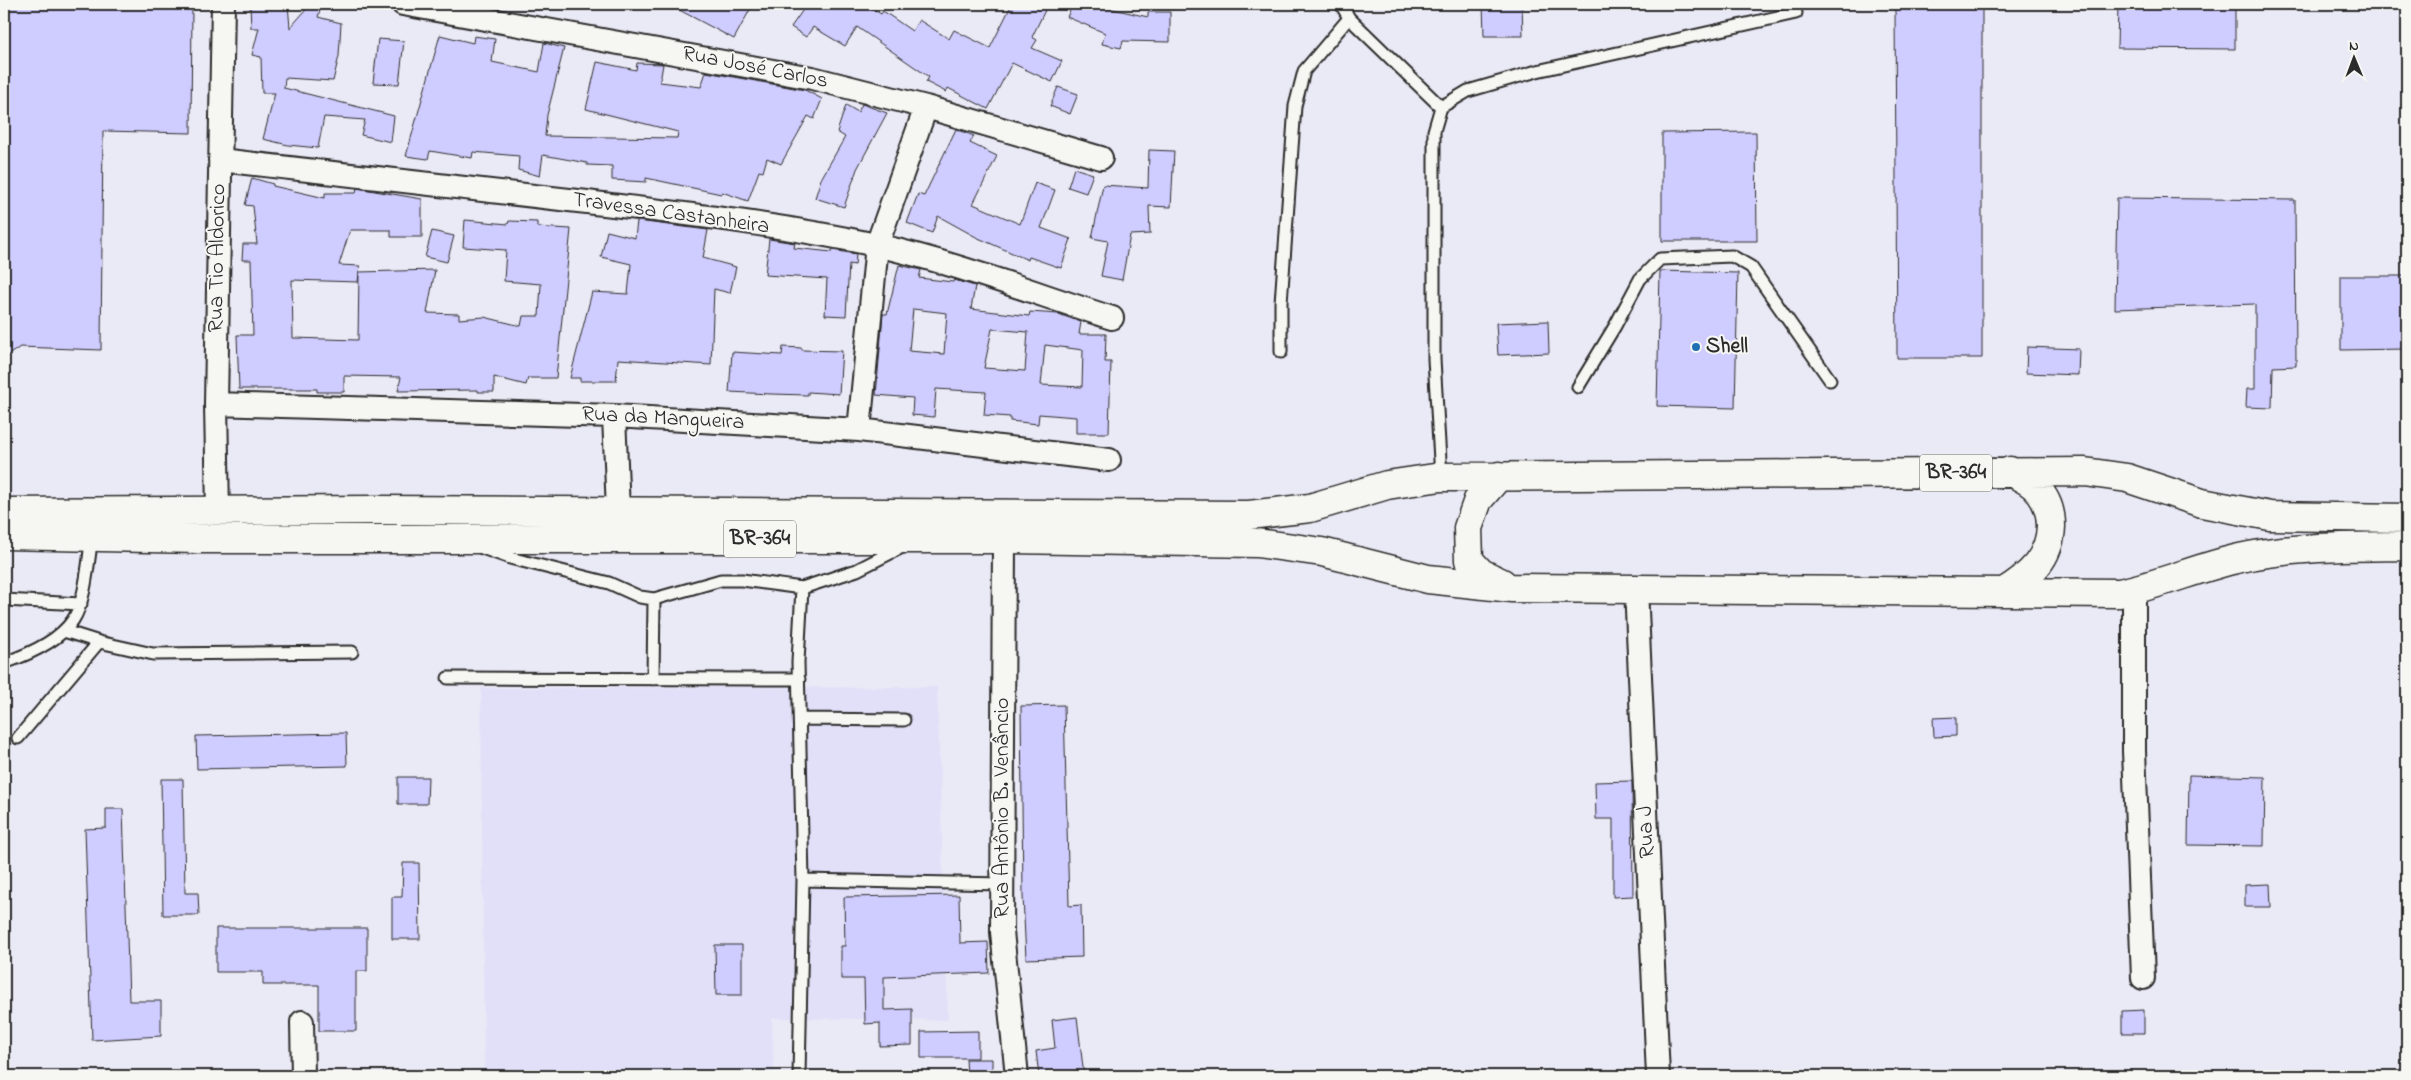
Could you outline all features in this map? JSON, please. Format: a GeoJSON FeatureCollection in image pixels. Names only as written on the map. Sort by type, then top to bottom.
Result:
{"type":"FeatureCollection","features":[{"type":"Feature","properties":{"kind":"highway"},"geometry":{"type":"LineString","coordinates":[[2004,592],[2024,580],[2039,564],[2048,550],[2050,538],[2051,515],[2046,501],[2036,487],[2010,472]]}},
{"type":"Feature","properties":{"kind":"highway","name":"BR-364"},"geometry":{"type":"LineString","coordinates":[[4,512],[375,510],[1249,515],[1310,508],[1386,485],[1441,477],[2086,472],[2127,478],[2202,503],[2270,516],[2407,518]]}},
{"type":"Feature","properties":{"kind":"highway"},"geometry":{"type":"LineString","coordinates":[[1499,476],[1478,500],[1471,514],[1468,528],[1469,560],[1480,573],[1512,588]]}},
{"type":"Feature","properties":{"kind":"highway","name":"BR-364"},"geometry":{"type":"LineString","coordinates":[[4,535],[459,539],[1004,539],[1257,543],[1322,552],[1428,579],[1512,588],[2118,593],[2134,590],[2208,566],[2279,551],[2407,546]]}},
{"type":"Feature","properties":{"kind":"street","name":"Rua Tio Aldorico"},"geometry":{"type":"LineString","coordinates":[[218,512],[216,404],[223,4]]}},
{"type":"Feature","properties":{"kind":"street","name":"Rua José Carlos"},"geometry":{"type":"LineString","coordinates":[[403,4],[812,78],[926,107],[1101,158]]}},
{"type":"Feature","properties":{"kind":"street"},"geometry":{"type":"LineString","coordinates":[[859,430],[877,246],[926,107]]}},
{"type":"Feature","properties":{"kind":"street","name":"Travessa Castanheira"},"geometry":{"type":"LineString","coordinates":[[220,160],[403,179],[708,216],[877,246],[968,271],[1112,318]]}},
{"type":"Feature","properties":{"kind":"street","name":"Rua da Mangueira"},"geometry":{"type":"LineString","coordinates":[[216,404],[614,416],[859,430],[1108,460]]}},
{"type":"Feature","properties":{"kind":"street"},"geometry":{"type":"LineString","coordinates":[[614,416],[618,511]]}},
{"type":"Feature","properties":{"kind":"street","name":"Rua Antônio B. Venâncio"},"geometry":{"type":"LineString","coordinates":[[1004,539],[1002,932],[1017,1076]]}},
{"type":"Feature","properties":{"kind":"street","name":"Rua J"},"geometry":{"type":"LineString","coordinates":[[1636,588],[1658,1076]]}},
{"type":"Feature","properties":{"kind":"street"},"geometry":{"type":"LineString","coordinates":[[2134,590],[2134,751],[2143,978]]}},
{"type":"Feature","properties":{"kind":"street"},"geometry":{"type":"LineString","coordinates":[[302,1022],[303,1076]]}},
{"type":"Feature","properties":{"kind":"lane"},"geometry":{"type":"LineString","coordinates":[[1341,4],[1349,18],[1441,107]]}},
{"type":"Feature","properties":{"kind":"lane"},"geometry":{"type":"LineString","coordinates":[[1441,477],[1434,334],[1434,131],[1441,107],[1468,91],[1537,71],[1796,13]]}},
{"type":"Feature","properties":{"kind":"lane"},"geometry":{"type":"LineString","coordinates":[[1281,352],[1281,303],[1295,106],[1304,71],[1349,18]]}},
{"type":"Feature","properties":{"kind":"lane"},"geometry":{"type":"LineString","coordinates":[[1578,387],[1615,326],[1640,279],[1660,259],[1732,256],[1751,267],[1758,275],[1830,380]]}},
{"type":"Feature","properties":{"kind":"lane"},"geometry":{"type":"LineString","coordinates":[[4,663],[47,643],[64,630],[73,620],[81,604],[92,537]]}},
{"type":"Feature","properties":{"kind":"lane"},"geometry":{"type":"LineString","coordinates":[[459,539],[510,558],[609,583],[640,597],[654,599],[721,580],[742,580],[802,588],[857,570],[918,539]]}},
{"type":"Feature","properties":{"kind":"lane"},"geometry":{"type":"LineString","coordinates":[[799,1076],[803,880],[799,679],[802,588]]}},
{"type":"Feature","properties":{"kind":"lane"},"geometry":{"type":"LineString","coordinates":[[653,679],[654,599]]}},
{"type":"Feature","properties":{"kind":"lane"},"geometry":{"type":"LineString","coordinates":[[4,600],[81,604]]}},
{"type":"Feature","properties":{"kind":"lane"},"geometry":{"type":"LineString","coordinates":[[64,630],[99,642],[153,654],[352,652]]}},
{"type":"Feature","properties":{"kind":"lane"},"geometry":{"type":"LineString","coordinates":[[18,738],[99,642]]}},
{"type":"Feature","properties":{"kind":"lane"},"geometry":{"type":"LineString","coordinates":[[448,678],[799,679]]}},
{"type":"Feature","properties":{"kind":"lane"},"geometry":{"type":"LineString","coordinates":[[800,719],[904,720]]}},
{"type":"Feature","properties":{"kind":"lane"},"geometry":{"type":"LineString","coordinates":[[803,880],[1002,884]]}},
{"type":"Feature","properties":{"kind":"shaded area"},"geometry":{"type":"Polygon","coordinates":[[[937,687],[948,1020],[772,1018],[774,1076],[484,1076],[481,688],[937,687]]]}},
{"type":"Feature","properties":{"kind":"building"},"geometry":{"type":"Polygon","coordinates":[[[4,4],[192,4],[191,133],[103,131],[101,350],[20,347],[4,358],[4,4]]]}},
{"type":"Feature","properties":{"kind":"building"},"geometry":{"type":"Polygon","coordinates":[[[250,4],[288,4],[290,28],[311,4],[322,4],[318,17],[341,23],[339,56],[333,81],[285,78],[284,88],[394,116],[391,142],[361,135],[365,120],[324,117],[318,148],[288,145],[263,139],[275,93],[262,93],[261,57],[252,55],[259,28],[251,28],[250,4]]]}},
{"type":"Feature","properties":{"kind":"building"},"geometry":{"type":"Polygon","coordinates":[[[668,4],[753,4],[734,39],[668,4]]]}},
{"type":"Feature","properties":{"kind":"building"},"geometry":{"type":"Polygon","coordinates":[[[807,4],[864,4],[881,14],[883,11],[912,31],[919,20],[949,39],[954,30],[990,48],[1012,4],[1048,4],[1032,37],[1037,40],[1032,48],[1062,61],[1052,82],[1012,63],[988,109],[948,88],[946,92],[926,82],[929,77],[857,27],[845,46],[813,27],[806,37],[791,27],[807,4]]]}},
{"type":"Feature","properties":{"kind":"building"},"geometry":{"type":"Polygon","coordinates":[[[1073,4],[1106,4],[1104,7],[1148,17],[1148,12],[1170,12],[1170,42],[1123,41],[1121,48],[1102,44],[1105,33],[1067,17],[1073,4]]]}},
{"type":"Feature","properties":{"kind":"building"},"geometry":{"type":"Polygon","coordinates":[[[1483,4],[1522,4],[1523,36],[1484,36],[1483,4]]]}},
{"type":"Feature","properties":{"kind":"building"},"geometry":{"type":"Polygon","coordinates":[[[1895,4],[1982,4],[1982,358],[1897,358],[1895,4]]]}},
{"type":"Feature","properties":{"kind":"building"},"geometry":{"type":"Polygon","coordinates":[[[2118,4],[2235,4],[2235,49],[2117,48],[2118,4]]]}},
{"type":"Feature","properties":{"kind":"building"},"geometry":{"type":"Polygon","coordinates":[[[440,35],[473,43],[474,36],[495,39],[492,62],[539,72],[544,43],[564,48],[547,115],[545,136],[677,138],[678,132],[586,109],[597,62],[636,70],[637,63],[663,64],[660,82],[701,87],[706,72],[805,90],[822,99],[814,119],[808,116],[781,164],[767,158],[763,172],[759,171],[748,201],[722,192],[721,194],[646,178],[646,182],[612,180],[612,166],[587,165],[587,163],[543,155],[540,176],[518,170],[519,156],[473,152],[472,158],[430,151],[428,159],[406,156],[440,35]]]}},
{"type":"Feature","properties":{"kind":"building"},"geometry":{"type":"Polygon","coordinates":[[[378,39],[404,41],[399,84],[373,83],[378,39]]]}},
{"type":"Feature","properties":{"kind":"building"},"geometry":{"type":"Polygon","coordinates":[[[1058,87],[1078,94],[1070,114],[1050,106],[1058,87]]]}},
{"type":"Feature","properties":{"kind":"building"},"geometry":{"type":"Polygon","coordinates":[[[862,104],[887,113],[857,169],[844,207],[815,198],[821,179],[845,137],[837,132],[846,105],[858,112],[862,104]]]}},
{"type":"Feature","properties":{"kind":"building"},"geometry":{"type":"Polygon","coordinates":[[[956,129],[974,136],[970,143],[997,156],[973,204],[1020,224],[1035,183],[1055,190],[1041,228],[1071,239],[1061,268],[1029,257],[1028,260],[976,237],[938,216],[932,233],[907,223],[918,194],[924,196],[956,129]]]}},
{"type":"Feature","properties":{"kind":"building"},"geometry":{"type":"Polygon","coordinates":[[[1756,132],[1757,241],[1662,241],[1662,133],[1756,132]]]}},
{"type":"Feature","properties":{"kind":"building"},"geometry":{"type":"Polygon","coordinates":[[[1149,150],[1174,151],[1171,207],[1149,206],[1150,234],[1130,235],[1122,280],[1101,276],[1108,241],[1092,238],[1103,185],[1148,188],[1149,150]]]}},
{"type":"Feature","properties":{"kind":"building"},"geometry":{"type":"Polygon","coordinates":[[[1074,168],[1093,174],[1086,193],[1068,187],[1074,168]]]}},
{"type":"Feature","properties":{"kind":"building"},"geometry":{"type":"Polygon","coordinates":[[[252,178],[273,184],[273,186],[325,198],[325,193],[356,193],[357,188],[422,199],[422,237],[391,237],[391,230],[350,230],[339,265],[360,266],[359,272],[435,270],[427,313],[459,314],[459,319],[484,317],[521,326],[523,316],[539,316],[541,284],[504,281],[506,250],[463,247],[465,220],[508,224],[509,221],[537,222],[537,227],[571,229],[556,378],[528,378],[526,385],[494,377],[494,392],[478,392],[478,390],[398,391],[401,377],[344,376],[344,392],[317,392],[317,389],[239,389],[237,335],[253,335],[251,260],[242,260],[243,244],[257,244],[253,206],[245,205],[252,178]],[[359,272],[358,282],[292,280],[293,338],[358,340],[359,272]]]}},
{"type":"Feature","properties":{"kind":"building"},"geometry":{"type":"Polygon","coordinates":[[[2117,198],[2295,200],[2296,366],[2273,367],[2272,408],[2246,407],[2247,389],[2255,389],[2255,304],[2115,309],[2117,198]]]}},
{"type":"Feature","properties":{"kind":"building"},"geometry":{"type":"Polygon","coordinates":[[[637,221],[708,230],[703,258],[736,267],[730,293],[714,289],[711,365],[618,359],[616,381],[580,381],[580,378],[570,378],[592,292],[628,294],[631,264],[601,257],[607,231],[635,238],[637,221]]]}},
{"type":"Feature","properties":{"kind":"building"},"geometry":{"type":"Polygon","coordinates":[[[432,231],[454,236],[447,262],[425,257],[432,231]]]}},
{"type":"Feature","properties":{"kind":"building"},"geometry":{"type":"Polygon","coordinates":[[[769,239],[795,243],[794,248],[832,252],[832,250],[856,254],[855,265],[849,264],[846,316],[825,315],[827,279],[765,275],[769,239]]]}},
{"type":"Feature","properties":{"kind":"building"},"geometry":{"type":"Polygon","coordinates":[[[899,265],[921,270],[919,278],[953,282],[954,280],[975,286],[971,309],[1029,316],[1030,312],[1058,314],[1081,322],[1079,334],[1106,334],[1105,362],[1111,362],[1109,433],[1076,433],[1076,417],[1039,414],[1038,424],[1010,421],[1010,417],[984,415],[986,392],[936,389],[934,417],[912,415],[913,398],[876,395],[883,314],[887,314],[899,265]],[[913,309],[909,351],[944,354],[947,313],[913,309]],[[992,329],[984,368],[1025,371],[1028,332],[992,329]],[[1045,345],[1041,385],[1082,387],[1083,350],[1045,345]]]}},
{"type":"Feature","properties":{"kind":"building"},"geometry":{"type":"Polygon","coordinates":[[[1660,271],[1738,273],[1735,408],[1657,406],[1660,271]]]}},
{"type":"Feature","properties":{"kind":"building"},"geometry":{"type":"Polygon","coordinates":[[[2341,276],[2407,276],[2407,349],[2341,350],[2341,276]]]}},
{"type":"Feature","properties":{"kind":"building"},"geometry":{"type":"Polygon","coordinates":[[[1548,321],[1549,353],[1498,355],[1496,323],[1548,321]]]}},
{"type":"Feature","properties":{"kind":"building"},"geometry":{"type":"Polygon","coordinates":[[[783,347],[802,348],[802,350],[842,351],[839,394],[808,392],[808,395],[729,392],[732,352],[782,355],[783,347]]]}},
{"type":"Feature","properties":{"kind":"building"},"geometry":{"type":"Polygon","coordinates":[[[2027,347],[2079,349],[2078,375],[2026,373],[2027,347]]]}},
{"type":"Feature","properties":{"kind":"building"},"geometry":{"type":"Polygon","coordinates":[[[1064,705],[1069,906],[1081,905],[1082,957],[1026,959],[1023,896],[1021,706],[1064,705]]]}},
{"type":"Feature","properties":{"kind":"building"},"geometry":{"type":"Polygon","coordinates":[[[1956,717],[1956,736],[1934,737],[1933,718],[1956,717]]]}},
{"type":"Feature","properties":{"kind":"building"},"geometry":{"type":"Polygon","coordinates":[[[346,733],[347,766],[197,769],[196,736],[346,733]]]}},
{"type":"Feature","properties":{"kind":"building"},"geometry":{"type":"Polygon","coordinates":[[[2189,775],[2265,777],[2264,846],[2188,845],[2189,775]]]}},
{"type":"Feature","properties":{"kind":"building"},"geometry":{"type":"Polygon","coordinates":[[[398,777],[428,777],[427,804],[398,804],[398,777]]]}},
{"type":"Feature","properties":{"kind":"building"},"geometry":{"type":"Polygon","coordinates":[[[161,779],[183,779],[185,893],[198,893],[199,915],[163,915],[161,779]]]}},
{"type":"Feature","properties":{"kind":"building"},"geometry":{"type":"Polygon","coordinates":[[[1632,781],[1633,896],[1613,897],[1613,819],[1596,819],[1595,782],[1632,781]]]}},
{"type":"Feature","properties":{"kind":"building"},"geometry":{"type":"Polygon","coordinates":[[[106,809],[123,809],[129,1001],[161,1001],[161,1036],[92,1040],[85,829],[106,828],[106,809]]]}},
{"type":"Feature","properties":{"kind":"building"},"geometry":{"type":"Polygon","coordinates":[[[403,863],[419,863],[420,939],[392,939],[392,897],[402,897],[403,863]]]}},
{"type":"Feature","properties":{"kind":"building"},"geometry":{"type":"Polygon","coordinates":[[[2270,884],[2271,907],[2245,907],[2245,885],[2270,884]]]}},
{"type":"Feature","properties":{"kind":"building"},"geometry":{"type":"Polygon","coordinates":[[[959,895],[960,943],[988,942],[989,973],[884,977],[884,1010],[912,1009],[912,1045],[880,1046],[880,1023],[865,1024],[864,979],[841,979],[841,946],[845,946],[844,897],[959,895]]]}},
{"type":"Feature","properties":{"kind":"building"},"geometry":{"type":"Polygon","coordinates":[[[216,928],[367,928],[367,971],[356,971],[356,1031],[319,1031],[319,985],[263,985],[263,972],[216,972],[216,928]]]}},
{"type":"Feature","properties":{"kind":"building"},"geometry":{"type":"Polygon","coordinates":[[[715,945],[742,945],[742,995],[716,995],[715,945]]]}},
{"type":"Feature","properties":{"kind":"building"},"geometry":{"type":"Polygon","coordinates":[[[2144,1010],[2144,1033],[2122,1033],[2122,1011],[2144,1010]]]}},
{"type":"Feature","properties":{"kind":"building"},"geometry":{"type":"Polygon","coordinates":[[[1077,1017],[1084,1076],[1039,1076],[1036,1051],[1055,1048],[1052,1020],[1077,1017]]]}},
{"type":"Feature","properties":{"kind":"building"},"geometry":{"type":"Polygon","coordinates":[[[978,1031],[978,1058],[921,1058],[921,1032],[978,1031]]]}},
{"type":"Feature","properties":{"kind":"building"},"geometry":{"type":"Polygon","coordinates":[[[966,1059],[992,1059],[992,1076],[967,1076],[966,1059]]]}},
{"type":"Feature","properties":{"kind":"place","name":"Shell"},"geometry":{"type":"Point","coordinates":[1696,347]}}]}
